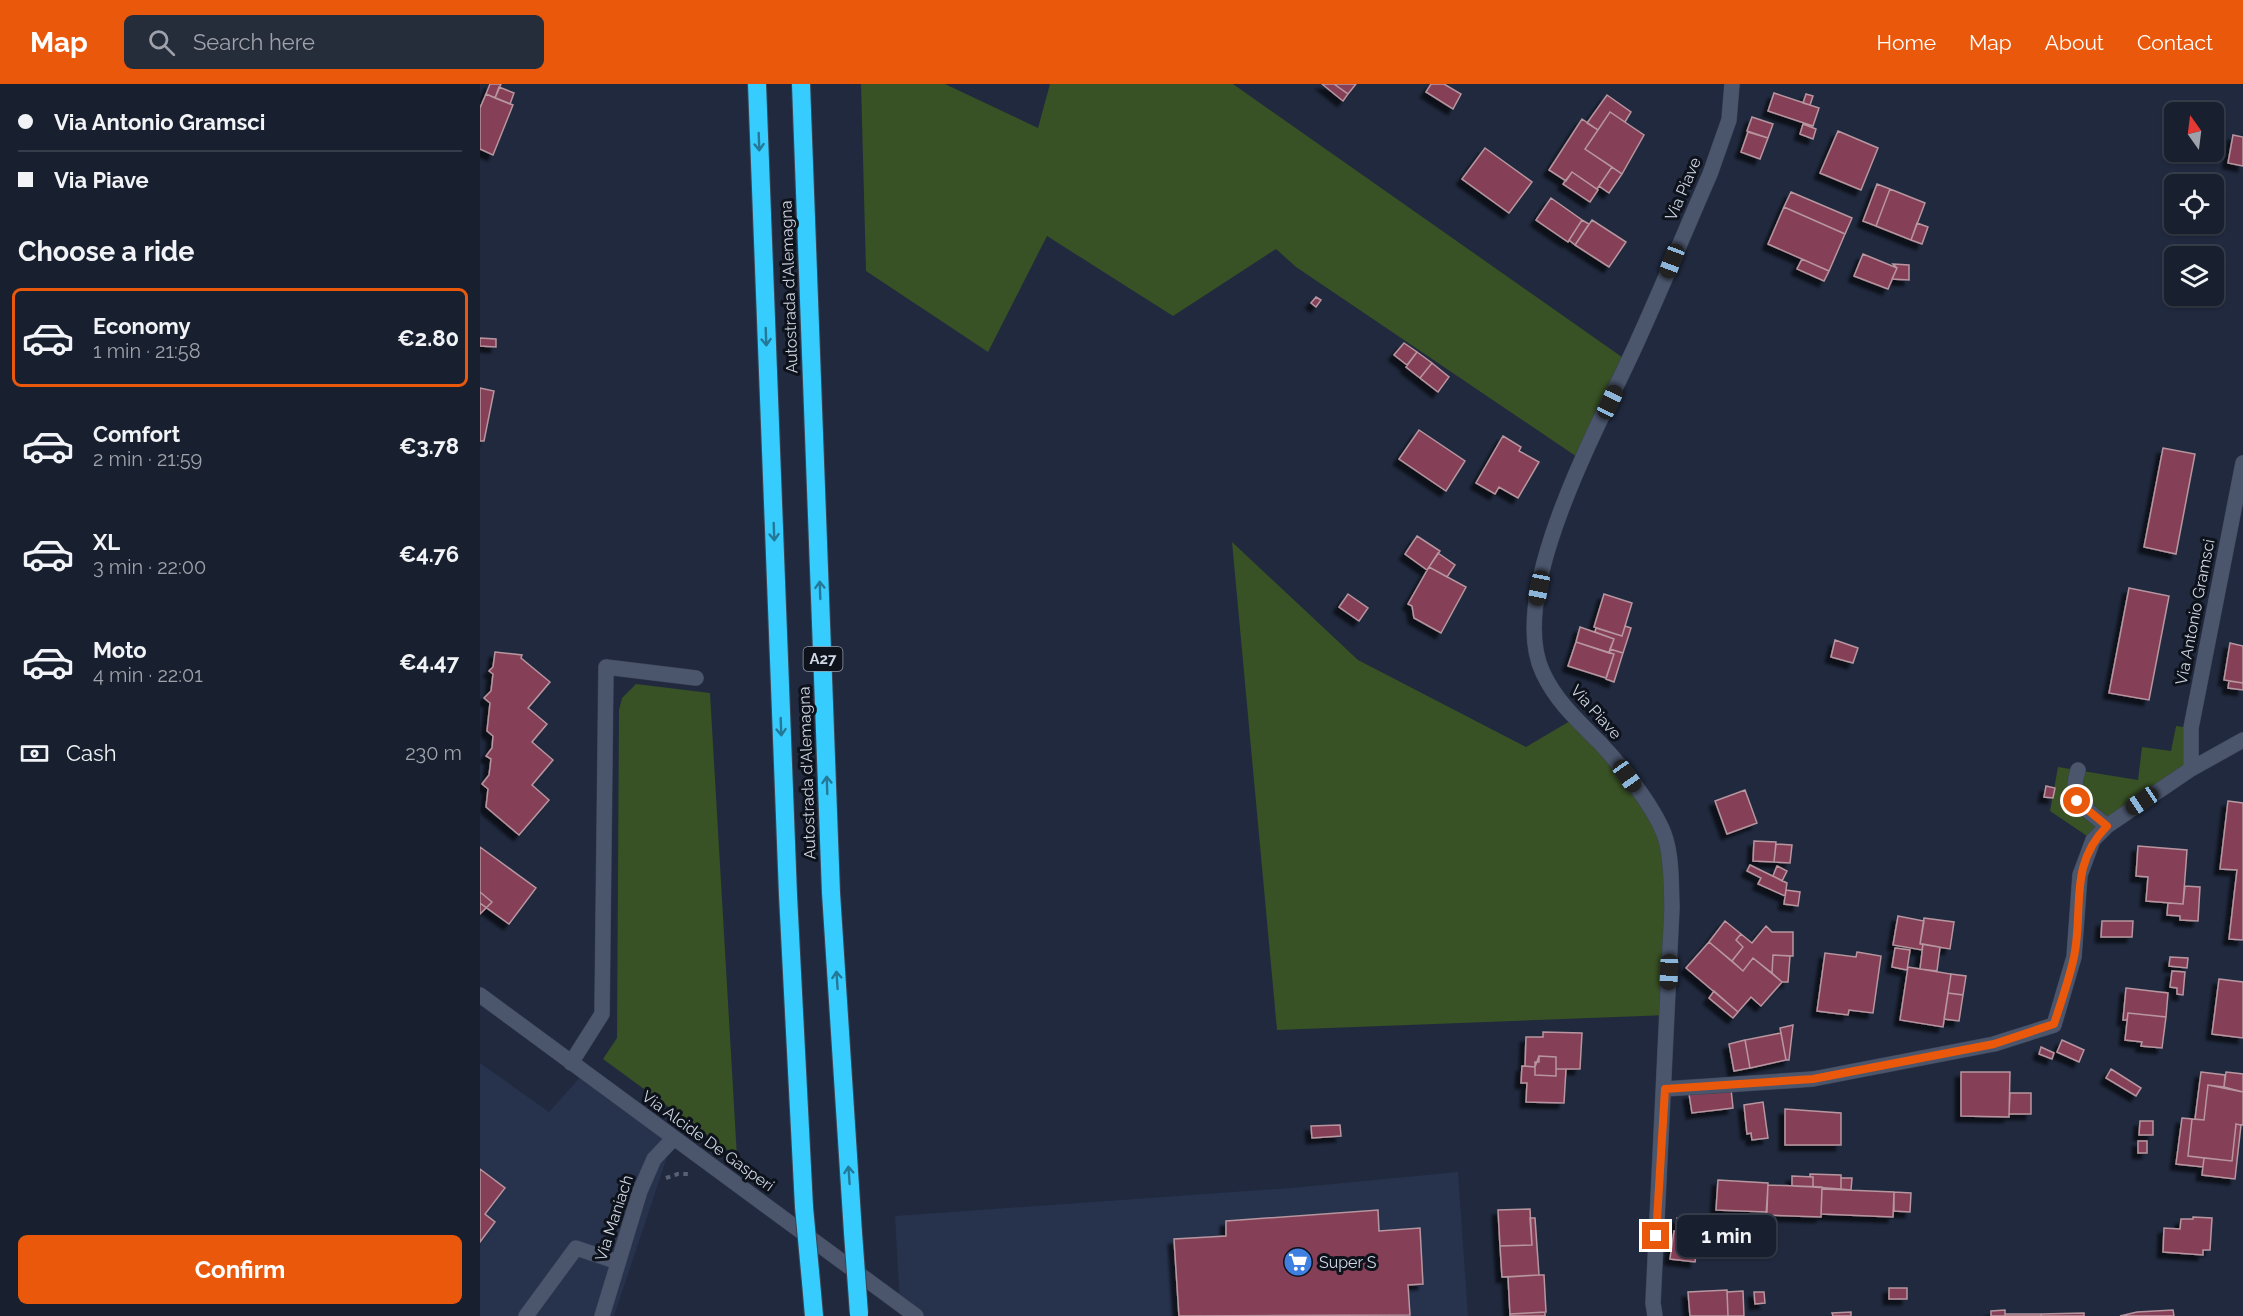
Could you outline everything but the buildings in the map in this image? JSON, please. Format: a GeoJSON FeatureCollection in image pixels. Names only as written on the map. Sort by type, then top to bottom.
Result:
{"type":"FeatureCollection","features":[{"type":"Feature","properties":{"kind":"highway","name":"Autostrada d'Alemagna"},"geometry":{"type":"LineString","coordinates":[[757,84],[788,895],[804,1207],[814,1316]]}},
{"type":"Feature","properties":{"kind":"highway","name":"Autostrada d'Alemagna"},"geometry":{"type":"LineString","coordinates":[[801,84],[831,893],[859,1315]]}},
{"type":"Feature","properties":{"kind":"street","name":"Via Piave"},"geometry":{"type":"LineString","coordinates":[[1655,1316],[1655,1259],[1672,907],[1666,839],[1659,823],[1615,759],[1561,703],[1542,671],[1536,647],[1535,608],[1543,568],[1562,508],[1710,174],[1730,120],[1732,84]]}},
{"type":"Feature","properties":{"kind":"street","name":"Via Antonio Gramsci"},"geometry":{"type":"LineString","coordinates":[[2191,769],[2191,728],[2243,463]]}},
{"type":"Feature","properties":{"kind":"street"},"geometry":{"type":"LineString","coordinates":[[571,1063],[602,1014],[606,667],[696,678]]}},
{"type":"Feature","properties":{"kind":"street"},"geometry":{"type":"LineString","coordinates":[[1665,1089],[1813,1079],[1994,1044],[2054,1024],[2074,957],[2080,875],[2093,840],[2107,826],[2191,769],[2243,740]]}},
{"type":"Feature","properties":{"kind":"street"},"geometry":{"type":"LineString","coordinates":[[2078,770],[2073,783],[2077,801],[2107,826]]}},
{"type":"Feature","properties":{"kind":"street","name":"Via Alcide De Gasperi"},"geometry":{"type":"LineString","coordinates":[[480,995],[916,1316]]}},
{"type":"Feature","properties":{"kind":"street","name":"Via Maniach"},"geometry":{"type":"LineString","coordinates":[[602,1316],[648,1170],[654,1159],[673,1139]]}},
{"type":"Feature","properties":{"kind":"street"},"geometry":{"type":"LineString","coordinates":[[526,1316],[576,1248],[618,1262]]}},
{"type":"Feature","properties":{"kind":"shaded area"},"geometry":{"type":"Polygon","coordinates":[[[480,1063],[549,1112],[584,1073],[673,1139],[614,1316],[480,1316],[480,1063]]]}},
{"type":"Feature","properties":{"kind":"shaded area"},"geometry":{"type":"Polygon","coordinates":[[[1458,1172],[1468,1316],[916,1316],[900,1305],[895,1216],[1291,1188],[1458,1172]]]}},
{"type":"Feature","properties":{"kind":"green space"},"geometry":{"type":"Polygon","coordinates":[[[861,84],[945,84],[1038,128],[1050,84],[1233,84],[1629,362],[1583,461],[1296,267],[1276,249],[1173,316],[1047,236],[988,352],[866,271],[861,84]]]}},
{"type":"Feature","properties":{"kind":"green space"},"geometry":{"type":"Polygon","coordinates":[[[1232,542],[1358,660],[1526,747],[1575,718],[1615,759],[1666,839],[1668,1015],[1277,1030],[1232,542]]]}},
{"type":"Feature","properties":{"kind":"green space"},"geometry":{"type":"Polygon","coordinates":[[[636,684],[710,693],[737,1157],[603,1059],[617,1038],[619,710],[622,698],[636,684]]]}},
{"type":"Feature","properties":{"kind":"green space"},"geometry":{"type":"Polygon","coordinates":[[[2176,726],[2191,728],[2191,769],[2093,840],[2050,811],[2058,767],[2138,780],[2142,747],[2171,751],[2176,726]]]}},
{"type":"Feature","properties":{"kind":"place","name":"Super S"},"geometry":{"type":"Point","coordinates":[1298,1262]}},
{"type":"Feature","properties":{"kind":"route"},"geometry":{"type":"LineString","coordinates":[[1656,1236],[1665,1089],[1813,1079],[1994,1044],[2054,1024],[2074,957],[2080,875],[2093,840],[2107,826],[2077,801]]}}]}
